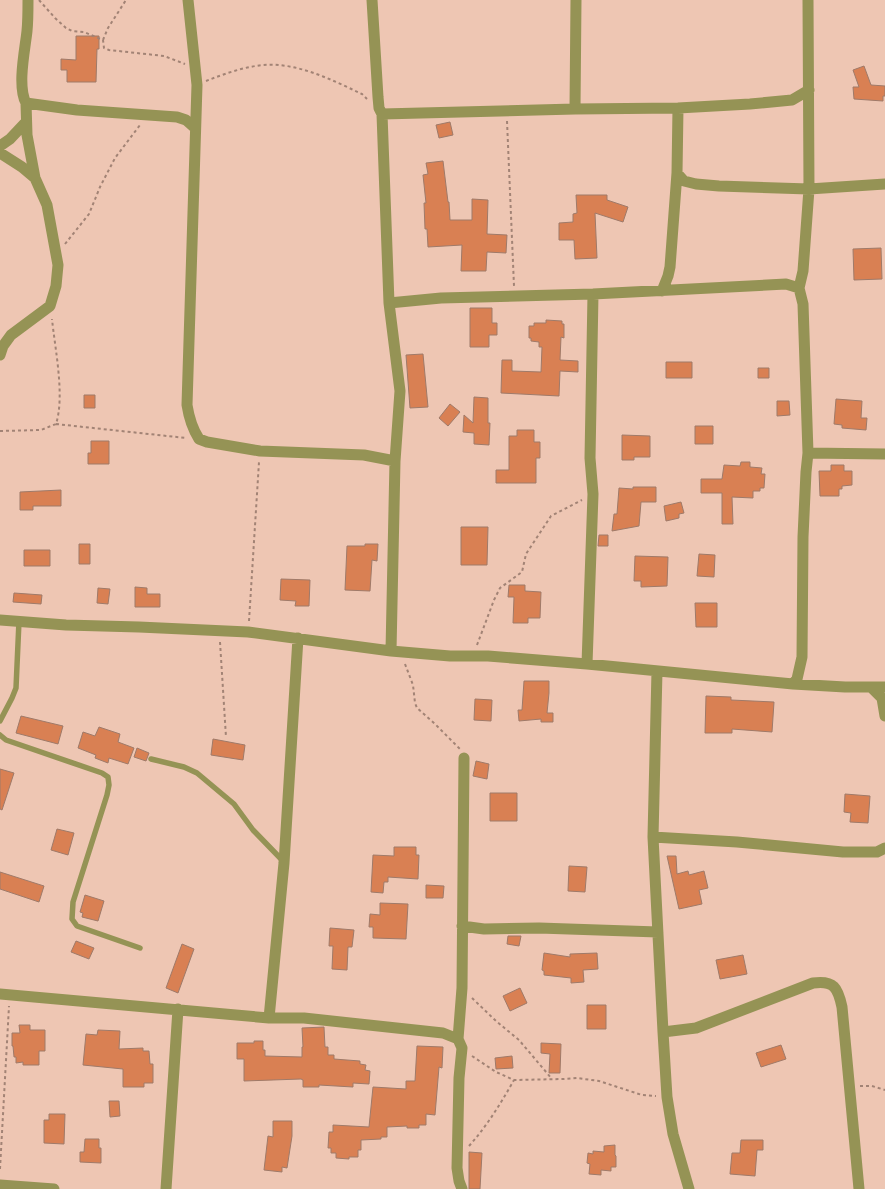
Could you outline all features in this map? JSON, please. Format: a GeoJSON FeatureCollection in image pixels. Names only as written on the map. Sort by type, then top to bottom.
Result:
{"type":"FeatureCollection","features":[{"type":"Feature","properties":{"kind":"street"},"geometry":{"type":"LineString","coordinates":[[0,354],[3,346],[11,335],[50,306],[56,286],[58,265],[47,205],[35,178],[27,135],[26,102],[23,97],[23,71],[28,0]]}},
{"type":"Feature","properties":{"kind":"street"},"geometry":{"type":"LineString","coordinates":[[188,0],[197,85],[187,405],[189,419],[199,439],[207,442],[260,451],[364,455],[395,461]]}},
{"type":"Feature","properties":{"kind":"street"},"geometry":{"type":"LineString","coordinates":[[372,0],[381,111],[389,302],[400,391],[395,461],[396,651]]}},
{"type":"Feature","properties":{"kind":"street"},"geometry":{"type":"LineString","coordinates":[[575,109],[576,0]]}},
{"type":"Feature","properties":{"kind":"street"},"geometry":{"type":"LineString","coordinates":[[793,684],[797,679],[802,657],[803,537],[808,454],[803,304],[799,288],[803,271],[809,189],[808,0]]}},
{"type":"Feature","properties":{"kind":"street"},"geometry":{"type":"LineString","coordinates":[[381,111],[507,111],[678,108],[792,100],[809,90]]}},
{"type":"Feature","properties":{"kind":"street"},"geometry":{"type":"LineString","coordinates":[[792,100],[809,110]]}},
{"type":"Feature","properties":{"kind":"street"},"geometry":{"type":"LineString","coordinates":[[26,102],[77,110],[177,117],[186,120],[195,128]]}},
{"type":"Feature","properties":{"kind":"street"},"geometry":{"type":"LineString","coordinates":[[662,291],[670,267],[677,173],[678,108]]}},
{"type":"Feature","properties":{"kind":"street"},"geometry":{"type":"LineString","coordinates":[[0,146],[10,139],[26,122]]}},
{"type":"Feature","properties":{"kind":"street"},"geometry":{"type":"LineString","coordinates":[[0,153],[22,167],[35,178]]}},
{"type":"Feature","properties":{"kind":"street"},"geometry":{"type":"LineString","coordinates":[[677,173],[684,181],[696,184],[809,189],[885,184]]}},
{"type":"Feature","properties":{"kind":"street"},"geometry":{"type":"LineString","coordinates":[[389,302],[441,298],[593,294],[786,284],[799,288]]}},
{"type":"Feature","properties":{"kind":"street"},"geometry":{"type":"LineString","coordinates":[[587,664],[593,494],[590,458],[593,294]]}},
{"type":"Feature","properties":{"kind":"street"},"geometry":{"type":"LineString","coordinates":[[808,454],[885,454]]}},
{"type":"Feature","properties":{"kind":"street"},"geometry":{"type":"LineString","coordinates":[[0,620],[66,625],[248,632],[396,651],[450,656],[466,655],[587,664],[793,684],[845,687],[885,687]]}},
{"type":"Feature","properties":{"kind":"street"},"geometry":{"type":"LineString","coordinates":[[269,1018],[284,863],[298,638]]}},
{"type":"Feature","properties":{"kind":"street"},"geometry":{"type":"LineString","coordinates":[[657,671],[653,837],[663,1032],[667,1097],[673,1134],[688,1189]]}},
{"type":"Feature","properties":{"kind":"street"},"geometry":{"type":"LineString","coordinates":[[870,687],[882,698],[885,716]]}},
{"type":"Feature","properties":{"kind":"street"},"geometry":{"type":"LineString","coordinates":[[458,1186],[457,1158],[462,988],[464,758]]}},
{"type":"Feature","properties":{"kind":"street"},"geometry":{"type":"LineString","coordinates":[[653,837],[737,842],[843,852],[877,852],[885,848]]}},
{"type":"Feature","properties":{"kind":"street"},"geometry":{"type":"LineString","coordinates":[[462,926],[484,929],[539,928],[658,932]]}},
{"type":"Feature","properties":{"kind":"street"},"geometry":{"type":"LineString","coordinates":[[663,1032],[696,1028],[814,982],[829,982],[836,987],[840,994],[841,1001],[859,1189]]}},
{"type":"Feature","properties":{"kind":"street"},"geometry":{"type":"LineString","coordinates":[[5,994],[269,1018],[304,1018],[443,1033],[460,1044]]}},
{"type":"Feature","properties":{"kind":"street"},"geometry":{"type":"LineString","coordinates":[[166,1189],[178,1009]]}},
{"type":"Feature","properties":{"kind":"street"},"geometry":{"type":"LineString","coordinates":[[0,1185],[54,1189]]}},
{"type":"Feature","properties":{"kind":"lane"},"geometry":{"type":"LineString","coordinates":[[0,721],[16,688],[19,621]]}},
{"type":"Feature","properties":{"kind":"lane"},"geometry":{"type":"LineString","coordinates":[[0,735],[6,740],[102,772],[108,777],[109,785],[107,795],[73,902],[72,919],[77,926],[140,948]]}},
{"type":"Feature","properties":{"kind":"lane"},"geometry":{"type":"LineString","coordinates":[[151,759],[184,767],[197,773],[234,804],[253,830],[284,863]]}},
{"type":"Feature","properties":{"kind":"path"},"geometry":{"type":"LineString","coordinates":[[39,0],[66,28],[72,31],[84,32],[103,40]]}},
{"type":"Feature","properties":{"kind":"path"},"geometry":{"type":"LineString","coordinates":[[126,0],[108,28],[103,40],[104,48],[109,50],[164,56],[195,68]]}},
{"type":"Feature","properties":{"kind":"path"},"geometry":{"type":"LineString","coordinates":[[197,85],[222,75],[247,68],[263,65],[281,66],[320,76],[362,94],[381,111]]}},
{"type":"Feature","properties":{"kind":"path"},"geometry":{"type":"LineString","coordinates":[[507,111],[514,295]]}},
{"type":"Feature","properties":{"kind":"path"},"geometry":{"type":"LineString","coordinates":[[56,254],[71,238],[89,214],[114,158],[148,115]]}},
{"type":"Feature","properties":{"kind":"path"},"geometry":{"type":"LineString","coordinates":[[50,306],[59,390],[59,414],[56,424]]}},
{"type":"Feature","properties":{"kind":"path"},"geometry":{"type":"LineString","coordinates":[[0,431],[41,430],[56,424],[199,439]]}},
{"type":"Feature","properties":{"kind":"path"},"geometry":{"type":"LineString","coordinates":[[248,632],[260,451]]}},
{"type":"Feature","properties":{"kind":"path"},"geometry":{"type":"LineString","coordinates":[[466,655],[477,647],[500,588],[522,572],[526,554],[551,516],[593,494]]}},
{"type":"Feature","properties":{"kind":"path"},"geometry":{"type":"LineString","coordinates":[[220,631],[226,737]]}},
{"type":"Feature","properties":{"kind":"path"},"geometry":{"type":"LineString","coordinates":[[396,651],[413,685],[417,708],[436,724],[460,748],[464,758]]}},
{"type":"Feature","properties":{"kind":"path"},"geometry":{"type":"LineString","coordinates":[[462,988],[496,1021],[519,1040],[552,1079]]}},
{"type":"Feature","properties":{"kind":"path"},"geometry":{"type":"LineString","coordinates":[[0,1168],[5,994]]}},
{"type":"Feature","properties":{"kind":"path"},"geometry":{"type":"LineString","coordinates":[[460,1044],[471,1056],[496,1072],[514,1080],[577,1078],[599,1081],[642,1095],[667,1097]]}},
{"type":"Feature","properties":{"kind":"path"},"geometry":{"type":"LineString","coordinates":[[457,1158],[483,1130],[514,1080]]}},
{"type":"Feature","properties":{"kind":"path"},"geometry":{"type":"LineString","coordinates":[[849,1088],[872,1086],[885,1090]]}},
{"type":"Feature","properties":{"kind":"building"},"geometry":{"type":"Polygon","coordinates":[[[76,36],[99,36],[96,82],[67,82],[67,70],[61,70],[61,59],[76,60],[76,36]]]}},
{"type":"Feature","properties":{"kind":"building"},"geometry":{"type":"Polygon","coordinates":[[[864,66],[871,85],[885,86],[885,96],[883,96],[883,101],[854,99],[853,87],[859,87],[853,70],[864,66]]]}},
{"type":"Feature","properties":{"kind":"building"},"geometry":{"type":"Polygon","coordinates":[[[450,122],[453,135],[439,138],[436,125],[450,122]]]}},
{"type":"Feature","properties":{"kind":"building"},"geometry":{"type":"Polygon","coordinates":[[[443,161],[450,220],[472,220],[472,199],[488,200],[487,234],[507,235],[506,253],[487,252],[486,271],[461,271],[462,245],[428,247],[427,229],[425,229],[424,203],[426,203],[423,175],[428,174],[426,163],[443,161]]]}},
{"type":"Feature","properties":{"kind":"building"},"geometry":{"type":"Polygon","coordinates":[[[576,195],[607,195],[607,200],[628,207],[623,222],[595,213],[597,258],[575,259],[574,240],[559,240],[559,223],[573,222],[573,214],[577,213],[576,195]]]}},
{"type":"Feature","properties":{"kind":"building"},"geometry":{"type":"Polygon","coordinates":[[[881,248],[882,279],[854,280],[853,249],[881,248]]]}},
{"type":"Feature","properties":{"kind":"building"},"geometry":{"type":"Polygon","coordinates":[[[470,308],[492,308],[492,323],[497,323],[497,335],[489,335],[489,347],[470,347],[470,308]]]}},
{"type":"Feature","properties":{"kind":"building"},"geometry":{"type":"Polygon","coordinates":[[[546,320],[562,321],[562,324],[564,324],[564,338],[561,337],[560,360],[578,361],[578,372],[560,371],[559,396],[501,393],[502,360],[512,360],[512,371],[541,372],[542,347],[539,347],[539,342],[531,341],[531,338],[529,338],[529,326],[534,326],[534,323],[546,323],[546,320]]]}},
{"type":"Feature","properties":{"kind":"building"},"geometry":{"type":"Polygon","coordinates":[[[423,354],[428,407],[410,408],[406,355],[423,354]]]}},
{"type":"Feature","properties":{"kind":"building"},"geometry":{"type":"Polygon","coordinates":[[[666,362],[692,362],[692,378],[666,378],[666,362]]]}},
{"type":"Feature","properties":{"kind":"building"},"geometry":{"type":"Polygon","coordinates":[[[758,368],[769,368],[769,378],[758,378],[758,368]]]}},
{"type":"Feature","properties":{"kind":"building"},"geometry":{"type":"Polygon","coordinates":[[[84,395],[95,395],[95,408],[84,408],[84,395]]]}},
{"type":"Feature","properties":{"kind":"building"},"geometry":{"type":"Polygon","coordinates":[[[474,397],[488,398],[488,423],[490,423],[489,445],[474,444],[474,433],[463,432],[464,415],[473,423],[474,397]]]}},
{"type":"Feature","properties":{"kind":"building"},"geometry":{"type":"Polygon","coordinates":[[[836,399],[862,401],[861,418],[867,418],[866,430],[842,428],[842,425],[834,424],[836,399]]]}},
{"type":"Feature","properties":{"kind":"building"},"geometry":{"type":"Polygon","coordinates":[[[777,401],[789,401],[790,415],[777,416],[777,401]]]}},
{"type":"Feature","properties":{"kind":"building"},"geometry":{"type":"Polygon","coordinates":[[[450,404],[460,412],[448,426],[439,418],[450,404]]]}},
{"type":"Feature","properties":{"kind":"building"},"geometry":{"type":"Polygon","coordinates":[[[695,426],[713,426],[713,444],[695,444],[695,426]]]}},
{"type":"Feature","properties":{"kind":"building"},"geometry":{"type":"Polygon","coordinates":[[[517,430],[534,430],[534,442],[540,442],[540,458],[536,458],[536,483],[496,483],[496,470],[509,470],[509,436],[517,436],[517,430]]]}},
{"type":"Feature","properties":{"kind":"building"},"geometry":{"type":"Polygon","coordinates":[[[622,435],[650,436],[650,457],[634,457],[634,460],[622,460],[622,435]]]}},
{"type":"Feature","properties":{"kind":"building"},"geometry":{"type":"Polygon","coordinates":[[[91,441],[109,441],[109,464],[88,464],[88,453],[91,453],[91,441]]]}},
{"type":"Feature","properties":{"kind":"building"},"geometry":{"type":"Polygon","coordinates":[[[741,462],[750,462],[750,467],[762,468],[761,474],[765,474],[764,488],[760,488],[760,491],[753,491],[753,498],[732,497],[733,524],[722,524],[722,493],[701,493],[701,479],[722,479],[724,465],[740,466],[741,462]]]}},
{"type":"Feature","properties":{"kind":"building"},"geometry":{"type":"Polygon","coordinates":[[[831,465],[844,465],[844,471],[852,471],[852,485],[842,486],[842,489],[839,489],[839,496],[820,496],[819,471],[831,471],[831,465]]]}},
{"type":"Feature","properties":{"kind":"building"},"geometry":{"type":"Polygon","coordinates":[[[633,487],[656,487],[656,502],[641,502],[639,526],[612,531],[614,514],[617,514],[619,488],[633,489],[633,487]]]}},
{"type":"Feature","properties":{"kind":"building"},"geometry":{"type":"Polygon","coordinates":[[[61,490],[61,506],[33,506],[33,510],[20,510],[20,492],[61,490]]]}},
{"type":"Feature","properties":{"kind":"building"},"geometry":{"type":"Polygon","coordinates":[[[681,502],[684,513],[679,514],[679,518],[666,521],[664,506],[681,502]]]}},
{"type":"Feature","properties":{"kind":"building"},"geometry":{"type":"Polygon","coordinates":[[[461,527],[488,527],[487,565],[461,565],[461,527]]]}},
{"type":"Feature","properties":{"kind":"building"},"geometry":{"type":"Polygon","coordinates":[[[599,535],[608,535],[608,546],[598,546],[599,535]]]}},
{"type":"Feature","properties":{"kind":"building"},"geometry":{"type":"Polygon","coordinates":[[[79,544],[90,544],[90,564],[79,564],[79,544]]]}},
{"type":"Feature","properties":{"kind":"building"},"geometry":{"type":"Polygon","coordinates":[[[365,544],[378,544],[377,561],[372,560],[370,591],[345,590],[347,546],[365,546],[365,544]]]}},
{"type":"Feature","properties":{"kind":"building"},"geometry":{"type":"Polygon","coordinates":[[[24,550],[50,550],[50,566],[24,566],[24,550]]]}},
{"type":"Feature","properties":{"kind":"building"},"geometry":{"type":"Polygon","coordinates":[[[699,554],[715,555],[714,577],[697,576],[699,554]]]}},
{"type":"Feature","properties":{"kind":"building"},"geometry":{"type":"Polygon","coordinates":[[[635,556],[668,557],[667,586],[641,587],[641,581],[634,581],[635,556]]]}},
{"type":"Feature","properties":{"kind":"building"},"geometry":{"type":"Polygon","coordinates":[[[281,579],[310,580],[309,606],[295,606],[296,601],[280,600],[281,579]]]}},
{"type":"Feature","properties":{"kind":"building"},"geometry":{"type":"Polygon","coordinates":[[[509,585],[525,585],[525,591],[541,592],[540,618],[528,618],[528,623],[513,623],[514,597],[508,597],[509,585]]]}},
{"type":"Feature","properties":{"kind":"building"},"geometry":{"type":"Polygon","coordinates":[[[135,587],[147,588],[147,594],[160,594],[160,607],[135,607],[135,587]]]}},
{"type":"Feature","properties":{"kind":"building"},"geometry":{"type":"Polygon","coordinates":[[[98,588],[110,589],[108,604],[97,603],[98,588]]]}},
{"type":"Feature","properties":{"kind":"building"},"geometry":{"type":"Polygon","coordinates":[[[14,593],[42,595],[41,604],[13,602],[14,593]]]}},
{"type":"Feature","properties":{"kind":"building"},"geometry":{"type":"Polygon","coordinates":[[[695,603],[717,603],[717,627],[696,627],[695,603]]]}},
{"type":"Feature","properties":{"kind":"building"},"geometry":{"type":"Polygon","coordinates":[[[524,681],[549,681],[547,713],[553,713],[553,722],[541,722],[541,719],[519,721],[518,710],[522,710],[524,681]]]}},
{"type":"Feature","properties":{"kind":"building"},"geometry":{"type":"Polygon","coordinates":[[[706,696],[731,697],[731,700],[774,702],[772,732],[732,729],[732,733],[705,733],[706,696]]]}},
{"type":"Feature","properties":{"kind":"building"},"geometry":{"type":"Polygon","coordinates":[[[475,699],[492,700],[491,721],[474,720],[475,699]]]}},
{"type":"Feature","properties":{"kind":"building"},"geometry":{"type":"Polygon","coordinates":[[[21,716],[63,726],[58,744],[16,733],[21,716]]]}},
{"type":"Feature","properties":{"kind":"building"},"geometry":{"type":"Polygon","coordinates":[[[99,727],[120,734],[118,742],[134,748],[128,764],[109,758],[108,763],[95,758],[96,755],[78,748],[83,732],[95,736],[99,727]]]}},
{"type":"Feature","properties":{"kind":"building"},"geometry":{"type":"Polygon","coordinates":[[[213,739],[245,745],[243,760],[211,755],[213,739]]]}},
{"type":"Feature","properties":{"kind":"building"},"geometry":{"type":"Polygon","coordinates":[[[137,748],[149,753],[146,761],[134,757],[137,748]]]}},
{"type":"Feature","properties":{"kind":"building"},"geometry":{"type":"Polygon","coordinates":[[[476,761],[489,764],[487,779],[473,776],[476,761]]]}},
{"type":"Feature","properties":{"kind":"building"},"geometry":{"type":"Polygon","coordinates":[[[0,769],[14,773],[2,810],[0,809],[0,769]]]}},
{"type":"Feature","properties":{"kind":"building"},"geometry":{"type":"Polygon","coordinates":[[[490,793],[517,793],[517,821],[490,821],[490,793]]]}},
{"type":"Feature","properties":{"kind":"building"},"geometry":{"type":"Polygon","coordinates":[[[845,794],[870,796],[868,823],[850,822],[851,813],[844,812],[845,794]]]}},
{"type":"Feature","properties":{"kind":"building"},"geometry":{"type":"Polygon","coordinates":[[[57,829],[74,833],[68,855],[51,850],[57,829]]]}},
{"type":"Feature","properties":{"kind":"building"},"geometry":{"type":"Polygon","coordinates":[[[394,847],[416,847],[416,855],[419,855],[418,879],[388,877],[388,882],[384,882],[383,893],[371,892],[373,855],[394,856],[394,847]]]}},
{"type":"Feature","properties":{"kind":"building"},"geometry":{"type":"Polygon","coordinates":[[[667,856],[676,856],[677,874],[688,871],[689,875],[704,871],[708,888],[699,890],[702,904],[679,909],[667,856]]]}},
{"type":"Feature","properties":{"kind":"building"},"geometry":{"type":"Polygon","coordinates":[[[569,866],[587,867],[585,892],[568,891],[569,866]]]}},
{"type":"Feature","properties":{"kind":"building"},"geometry":{"type":"Polygon","coordinates":[[[0,872],[44,886],[39,902],[0,889],[0,872]]]}},
{"type":"Feature","properties":{"kind":"building"},"geometry":{"type":"Polygon","coordinates":[[[426,885],[444,886],[443,898],[426,898],[426,885]]]}},
{"type":"Feature","properties":{"kind":"building"},"geometry":{"type":"Polygon","coordinates":[[[85,895],[104,901],[98,921],[82,917],[83,913],[80,912],[85,895]]]}},
{"type":"Feature","properties":{"kind":"building"},"geometry":{"type":"Polygon","coordinates":[[[380,903],[408,904],[406,939],[373,938],[373,927],[369,927],[370,914],[380,915],[380,903]]]}},
{"type":"Feature","properties":{"kind":"building"},"geometry":{"type":"Polygon","coordinates":[[[330,928],[354,930],[352,947],[348,947],[347,970],[332,969],[333,946],[329,946],[330,928]]]}},
{"type":"Feature","properties":{"kind":"building"},"geometry":{"type":"Polygon","coordinates":[[[508,936],[521,936],[519,946],[507,944],[508,936]]]}},
{"type":"Feature","properties":{"kind":"building"},"geometry":{"type":"Polygon","coordinates":[[[76,941],[94,948],[89,959],[71,952],[76,941]]]}},
{"type":"Feature","properties":{"kind":"building"},"geometry":{"type":"Polygon","coordinates":[[[182,944],[194,949],[178,993],[166,988],[182,944]]]}},
{"type":"Feature","properties":{"kind":"building"},"geometry":{"type":"Polygon","coordinates":[[[544,953],[570,957],[570,954],[597,953],[598,969],[583,970],[584,982],[571,983],[571,978],[544,975],[544,971],[542,970],[544,953]]]}},
{"type":"Feature","properties":{"kind":"building"},"geometry":{"type":"Polygon","coordinates":[[[743,955],[747,974],[720,979],[716,960],[743,955]]]}},
{"type":"Feature","properties":{"kind":"building"},"geometry":{"type":"Polygon","coordinates":[[[520,988],[527,1003],[510,1011],[503,996],[520,988]]]}},
{"type":"Feature","properties":{"kind":"building"},"geometry":{"type":"Polygon","coordinates":[[[587,1005],[606,1005],[606,1029],[587,1029],[587,1005]]]}},
{"type":"Feature","properties":{"kind":"building"},"geometry":{"type":"Polygon","coordinates":[[[19,1025],[30,1025],[30,1030],[45,1030],[45,1051],[39,1051],[39,1065],[23,1065],[23,1062],[16,1063],[16,1057],[14,1057],[12,1046],[12,1033],[20,1033],[19,1025]]]}},
{"type":"Feature","properties":{"kind":"building"},"geometry":{"type":"Polygon","coordinates":[[[324,1027],[325,1047],[328,1047],[328,1055],[334,1055],[334,1059],[360,1061],[360,1064],[366,1065],[365,1070],[370,1071],[369,1084],[353,1083],[353,1087],[319,1085],[319,1087],[303,1087],[303,1080],[301,1079],[244,1081],[244,1059],[237,1059],[237,1043],[254,1043],[254,1041],[263,1041],[265,1056],[302,1057],[302,1028],[324,1027]]]}},
{"type":"Feature","properties":{"kind":"building"},"geometry":{"type":"Polygon","coordinates":[[[98,1030],[120,1031],[119,1049],[143,1048],[143,1051],[149,1051],[150,1064],[153,1064],[153,1083],[144,1083],[144,1087],[123,1087],[123,1069],[83,1065],[86,1034],[97,1035],[98,1030]]]}},
{"type":"Feature","properties":{"kind":"building"},"geometry":{"type":"Polygon","coordinates":[[[541,1043],[561,1044],[560,1073],[549,1073],[550,1054],[541,1053],[541,1043]]]}},
{"type":"Feature","properties":{"kind":"building"},"geometry":{"type":"Polygon","coordinates":[[[781,1045],[786,1059],[761,1067],[756,1053],[781,1045]]]}},
{"type":"Feature","properties":{"kind":"building"},"geometry":{"type":"Polygon","coordinates":[[[417,1046],[443,1047],[442,1068],[439,1067],[435,1115],[426,1114],[426,1125],[419,1125],[419,1128],[407,1128],[407,1126],[387,1127],[387,1137],[381,1137],[381,1139],[361,1140],[361,1150],[358,1150],[358,1157],[349,1157],[349,1159],[336,1158],[336,1153],[331,1153],[331,1148],[328,1148],[329,1132],[333,1132],[333,1125],[369,1127],[373,1087],[406,1089],[406,1081],[415,1081],[417,1046]]]}},
{"type":"Feature","properties":{"kind":"building"},"geometry":{"type":"Polygon","coordinates":[[[512,1056],[513,1068],[496,1069],[495,1058],[512,1056]]]}},
{"type":"Feature","properties":{"kind":"building"},"geometry":{"type":"Polygon","coordinates":[[[109,1101],[119,1101],[120,1116],[110,1117],[109,1101]]]}},
{"type":"Feature","properties":{"kind":"building"},"geometry":{"type":"Polygon","coordinates":[[[49,1114],[65,1114],[64,1144],[44,1143],[44,1120],[49,1120],[49,1114]]]}},
{"type":"Feature","properties":{"kind":"building"},"geometry":{"type":"Polygon","coordinates":[[[273,1121],[292,1121],[292,1136],[287,1168],[282,1167],[282,1172],[264,1170],[268,1136],[273,1137],[273,1121]]]}},
{"type":"Feature","properties":{"kind":"building"},"geometry":{"type":"Polygon","coordinates":[[[85,1139],[99,1139],[99,1148],[101,1148],[101,1163],[80,1162],[80,1152],[84,1152],[85,1139]]]}},
{"type":"Feature","properties":{"kind":"building"},"geometry":{"type":"Polygon","coordinates":[[[741,1140],[763,1140],[763,1150],[757,1150],[755,1176],[730,1174],[732,1153],[740,1153],[741,1140]]]}},
{"type":"Feature","properties":{"kind":"building"},"geometry":{"type":"Polygon","coordinates":[[[615,1145],[616,1167],[611,1167],[611,1171],[601,1170],[601,1175],[589,1174],[590,1164],[587,1163],[588,1153],[593,1154],[593,1151],[604,1152],[604,1146],[615,1145]]]}},
{"type":"Feature","properties":{"kind":"building"},"geometry":{"type":"Polygon","coordinates":[[[469,1152],[482,1153],[480,1189],[469,1189],[469,1152]]]}}]}
